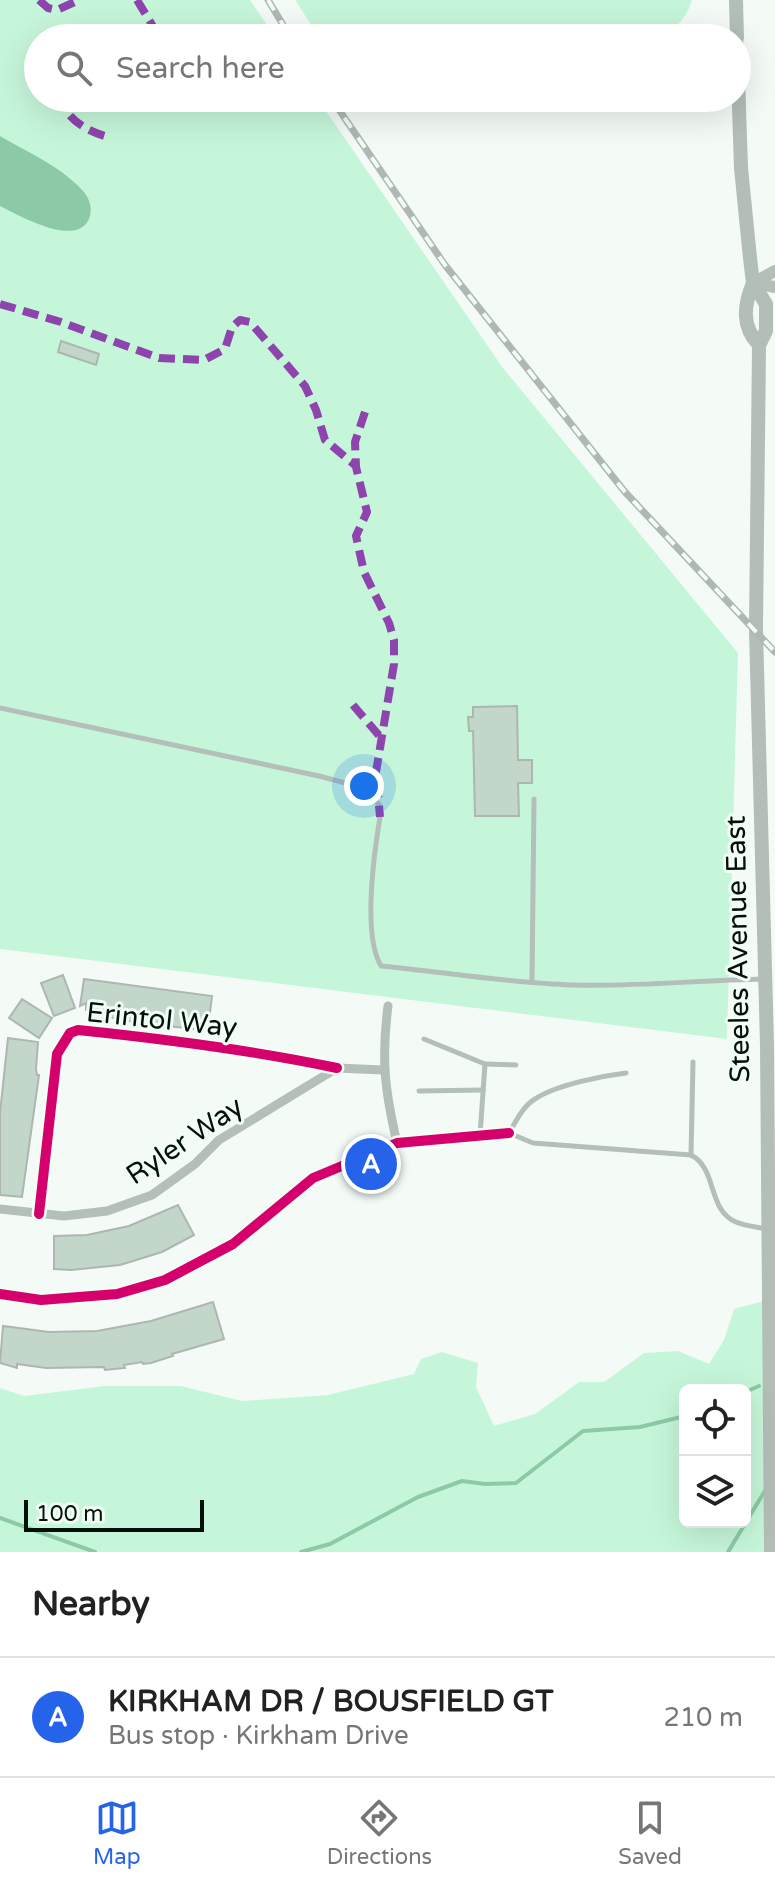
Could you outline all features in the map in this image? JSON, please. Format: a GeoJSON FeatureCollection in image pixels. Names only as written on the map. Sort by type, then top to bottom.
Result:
{"type":"FeatureCollection","features":[{"type":"Feature","properties":{"kind":"main road"},"geometry":{"type":"LineString","coordinates":[[736,0],[737,24]]}},
{"type":"Feature","properties":{"kind":"main road","name":"Steeles Avenue East"},"geometry":{"type":"LineString","coordinates":[[739,112],[741,168],[753,283],[745,302],[749,334],[759,345],[756,630],[771,1552]]}},
{"type":"Feature","properties":{"kind":"street"},"geometry":{"type":"LineString","coordinates":[[753,283],[775,271]]}},
{"type":"Feature","properties":{"kind":"street"},"geometry":{"type":"LineString","coordinates":[[753,283],[775,287]]}},
{"type":"Feature","properties":{"kind":"street"},"geometry":{"type":"LineString","coordinates":[[388,1006],[383,1070],[397,1143]]}},
{"type":"Feature","properties":{"kind":"street","name":"Erintol Way"},"geometry":{"type":"LineString","coordinates":[[39,1214],[57,1054],[70,1033],[78,1030],[144,1038],[337,1068]]}},
{"type":"Feature","properties":{"kind":"street"},"geometry":{"type":"LineString","coordinates":[[337,1068],[383,1070]]}},
{"type":"Feature","properties":{"kind":"street","name":"Ryler Way"},"geometry":{"type":"LineString","coordinates":[[0,1209],[64,1216],[107,1211],[152,1195],[195,1164],[219,1140],[337,1068]]}},
{"type":"Feature","properties":{"kind":"street"},"geometry":{"type":"LineString","coordinates":[[0,1294],[41,1300],[117,1294],[165,1280],[233,1244],[313,1178],[397,1143],[509,1133]]}},
{"type":"Feature","properties":{"kind":"lane"},"geometry":{"type":"LineString","coordinates":[[0,708],[319,776],[353,785],[379,804]]}},
{"type":"Feature","properties":{"kind":"lane"},"geometry":{"type":"LineString","coordinates":[[532,981],[534,799]]}},
{"type":"Feature","properties":{"kind":"lane"},"geometry":{"type":"LineString","coordinates":[[380,817],[373,864],[372,912],[374,955],[381,966],[568,985],[764,979]]}},
{"type":"Feature","properties":{"kind":"lane"},"geometry":{"type":"LineString","coordinates":[[424,1039],[485,1064],[516,1065]]}},
{"type":"Feature","properties":{"kind":"lane"},"geometry":{"type":"LineString","coordinates":[[691,1155],[693,1062]]}},
{"type":"Feature","properties":{"kind":"lane"},"geometry":{"type":"LineString","coordinates":[[480,1136],[485,1064]]}},
{"type":"Feature","properties":{"kind":"lane"},"geometry":{"type":"LineString","coordinates":[[626,1073],[598,1077],[536,1098],[523,1109],[509,1133],[533,1143],[691,1155],[698,1158],[707,1171],[716,1202],[725,1214],[734,1222],[768,1229]]}},
{"type":"Feature","properties":{"kind":"lane"},"geometry":{"type":"LineString","coordinates":[[419,1091],[483,1090]]}},
{"type":"Feature","properties":{"kind":"shaded area"},"geometry":{"type":"Polygon","coordinates":[[[0,0],[250,0],[266,24],[24,24],[24,112],[327,112],[503,368],[738,653],[727,1039],[0,949],[0,0]]]}},
{"type":"Feature","properties":{"kind":"shaded area"},"geometry":{"type":"Polygon","coordinates":[[[295,0],[692,0],[678,24],[311,24],[295,0]]]}},
{"type":"Feature","properties":{"kind":"shaded area"},"geometry":{"type":"Polygon","coordinates":[[[0,136],[75,182],[89,201],[91,212],[82,227],[72,231],[47,227],[0,206],[0,136]]]}},
{"type":"Feature","properties":{"kind":"shaded area"},"geometry":{"type":"Polygon","coordinates":[[[768,1300],[775,1552],[0,1552],[0,1388],[24,1396],[104,1386],[181,1386],[242,1401],[328,1395],[414,1374],[421,1359],[442,1352],[478,1363],[476,1387],[494,1426],[535,1414],[579,1382],[604,1382],[644,1353],[678,1351],[709,1364],[724,1340],[734,1309],[768,1300]]]}},
{"type":"Feature","properties":{"kind":"building"},"geometry":{"type":"Polygon","coordinates":[[[61,341],[99,354],[96,365],[58,352],[61,341]]]}},
{"type":"Feature","properties":{"kind":"building"},"geometry":{"type":"Polygon","coordinates":[[[517,706],[518,760],[532,760],[532,783],[518,783],[519,816],[475,816],[473,731],[469,731],[468,717],[473,717],[473,707],[517,706]]]}},
{"type":"Feature","properties":{"kind":"building"},"geometry":{"type":"Polygon","coordinates":[[[63,975],[75,1008],[54,1016],[41,983],[63,975]]]}},
{"type":"Feature","properties":{"kind":"building"},"geometry":{"type":"Polygon","coordinates":[[[84,979],[212,996],[208,1028],[139,1023],[106,1016],[106,1012],[86,1010],[86,1003],[80,1006],[84,979]]]}},
{"type":"Feature","properties":{"kind":"building"},"geometry":{"type":"Polygon","coordinates":[[[22,999],[52,1018],[39,1038],[9,1018],[22,999]]]}},
{"type":"Feature","properties":{"kind":"building"},"geometry":{"type":"Polygon","coordinates":[[[8,1038],[38,1042],[36,1069],[39,1075],[22,1197],[0,1195],[0,1113],[8,1038]]]}},
{"type":"Feature","properties":{"kind":"building"},"geometry":{"type":"Polygon","coordinates":[[[178,1205],[194,1235],[162,1252],[120,1265],[54,1269],[54,1236],[87,1235],[129,1226],[178,1205]]]}},
{"type":"Feature","properties":{"kind":"building"},"geometry":{"type":"Polygon","coordinates":[[[213,1302],[224,1339],[151,1363],[105,1370],[104,1367],[46,1368],[17,1364],[17,1368],[0,1363],[3,1326],[49,1332],[97,1331],[151,1321],[213,1302]]]}},
{"type":"Feature","properties":{"kind":"waterway"},"geometry":{"type":"LineString","coordinates":[[751,1389],[759,1386]]}},
{"type":"Feature","properties":{"kind":"waterway"},"geometry":{"type":"LineString","coordinates":[[301,1552],[330,1544],[418,1497],[462,1481],[516,1483],[583,1431],[640,1427],[679,1417]]}},
{"type":"Feature","properties":{"kind":"waterway"},"geometry":{"type":"LineString","coordinates":[[728,1552],[766,1489]]}},
{"type":"Feature","properties":{"kind":"waterway"},"geometry":{"type":"LineString","coordinates":[[0,1518],[95,1552]]}},
{"type":"Feature","properties":{"kind":"railway"},"geometry":{"type":"LineString","coordinates":[[268,0],[283,24]]}},
{"type":"Feature","properties":{"kind":"railway"},"geometry":{"type":"LineString","coordinates":[[341,112],[445,265],[625,492],[775,652]]}},
{"type":"Feature","properties":{"kind":"marked path"},"geometry":{"type":"LineString","coordinates":[[39,0],[48,8],[57,10],[79,0]]}},
{"type":"Feature","properties":{"kind":"marked path"},"geometry":{"type":"LineString","coordinates":[[137,0],[152,24]]}},
{"type":"Feature","properties":{"kind":"marked path"},"geometry":{"type":"LineString","coordinates":[[68,112],[87,129],[108,137]]}},
{"type":"Feature","properties":{"kind":"marked path"},"geometry":{"type":"LineString","coordinates":[[0,304],[61,322],[159,358],[204,360],[225,349],[232,327],[240,320],[250,322],[305,386],[325,440],[356,466]]}},
{"type":"Feature","properties":{"kind":"marked path"},"geometry":{"type":"LineString","coordinates":[[365,412],[355,442],[356,467],[367,512],[356,536],[364,572],[394,640],[394,664],[376,772],[380,817]]}},
{"type":"Feature","properties":{"kind":"marked path"},"geometry":{"type":"LineString","coordinates":[[353,705],[382,739]]}},
{"type":"Feature","properties":{"kind":"cycle path"},"geometry":{"type":"LineString","coordinates":[[39,1214],[57,1054],[70,1033],[78,1030],[176,1041],[337,1068]]}},
{"type":"Feature","properties":{"kind":"cycle path"},"geometry":{"type":"LineString","coordinates":[[0,1294],[41,1300],[117,1294],[165,1280],[233,1244],[313,1178],[397,1143],[509,1133]]}},
{"type":"Feature","properties":{"kind":"place","name":"KIRKHAM DR / BOUSFIELD GT"},"geometry":{"type":"Point","coordinates":[371,1164]}}]}
